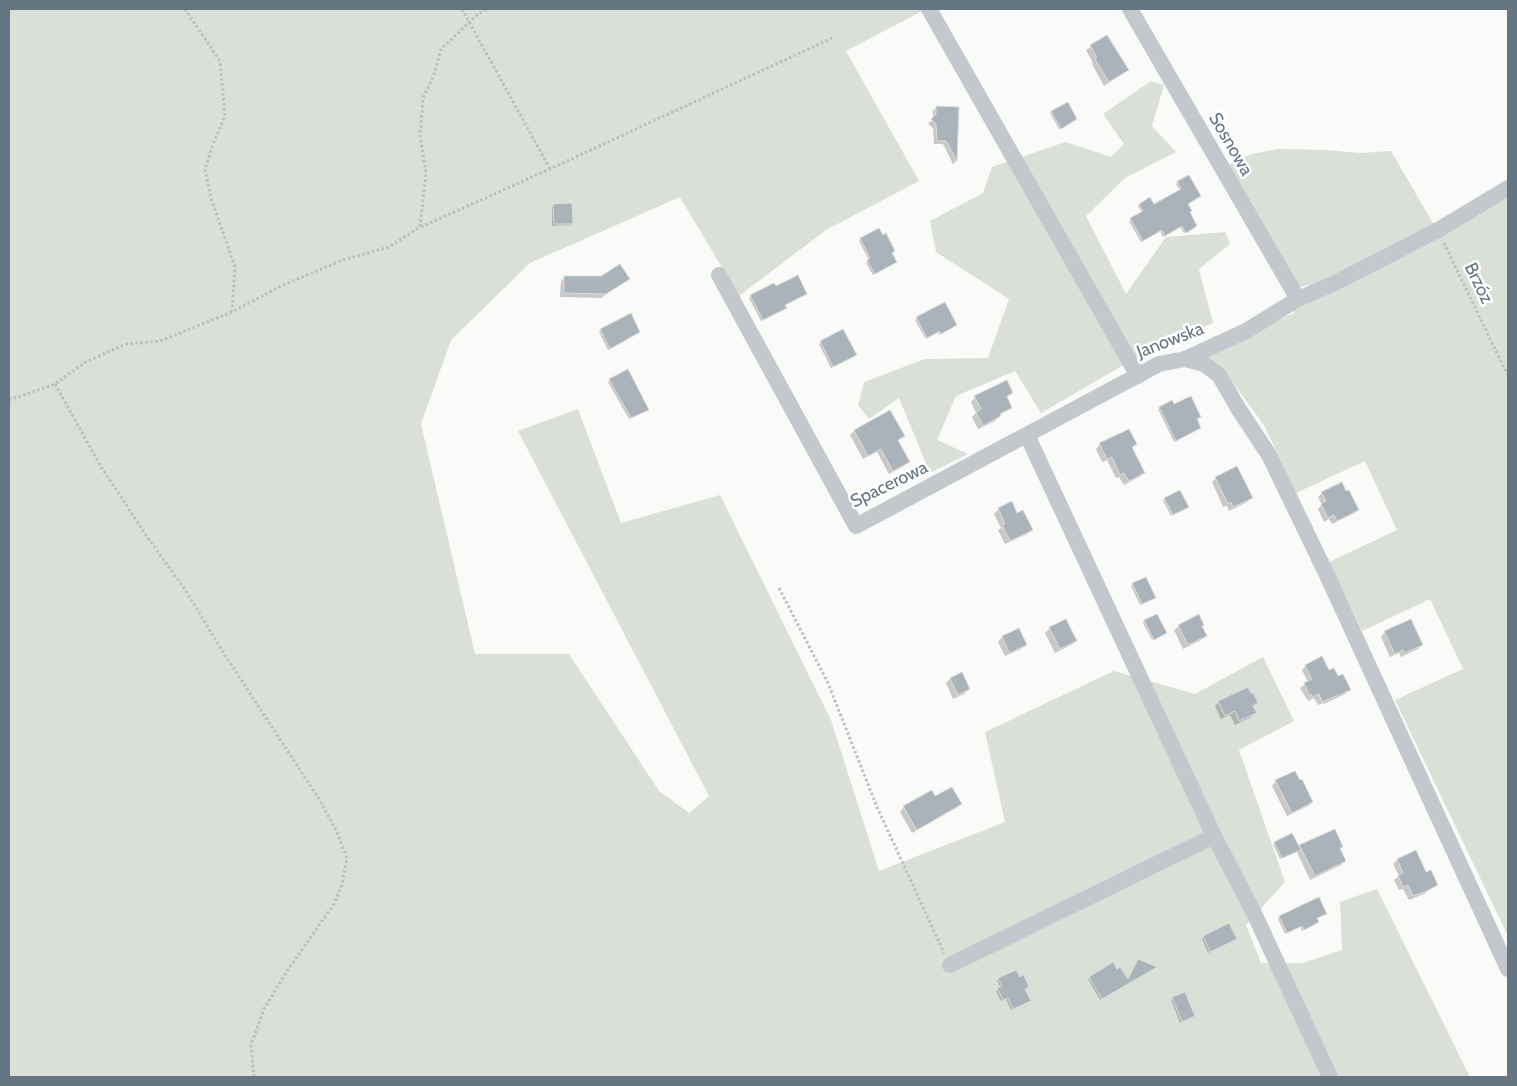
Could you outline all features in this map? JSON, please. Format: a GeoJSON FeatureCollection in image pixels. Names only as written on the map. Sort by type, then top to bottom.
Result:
{"type":"FeatureCollection","features":[{"type":"Feature","properties":{"kind":"street","name":"Janowska"},"geometry":{"type":"LineString","coordinates":[[929,9],[1138,376],[1160,364],[1185,359],[1246,330],[1298,299],[1335,283],[1438,230],[1508,188]]}},
{"type":"Feature","properties":{"kind":"street","name":"Sosnowa"},"geometry":{"type":"LineString","coordinates":[[1130,9],[1298,299]]}},
{"type":"Feature","properties":{"kind":"street","name":"Spacerowa"},"geometry":{"type":"LineString","coordinates":[[720,275],[856,526],[1138,376]]}},
{"type":"Feature","properties":{"kind":"street"},"geometry":{"type":"LineString","coordinates":[[1185,359],[1204,364],[1219,375],[1269,455],[1326,573],[1508,969]]}},
{"type":"Feature","properties":{"kind":"street"},"geometry":{"type":"LineString","coordinates":[[1027,435],[1214,836],[1253,911],[1330,1077]]}},
{"type":"Feature","properties":{"kind":"street"},"geometry":{"type":"LineString","coordinates":[[950,965],[1214,836]]}},
{"type":"Feature","properties":{"kind":"path"},"geometry":{"type":"LineString","coordinates":[[185,9],[220,61],[225,116],[205,169],[211,198],[235,266],[232,312]]}},
{"type":"Feature","properties":{"kind":"path"},"geometry":{"type":"LineString","coordinates":[[462,9],[550,169]]}},
{"type":"Feature","properties":{"kind":"path"},"geometry":{"type":"LineString","coordinates":[[420,227],[426,172],[420,136],[423,98],[434,75],[441,49],[478,14],[487,9]]}},
{"type":"Feature","properties":{"kind":"path"},"geometry":{"type":"LineString","coordinates":[[9,400],[55,384],[86,362],[126,344],[160,341],[232,312],[283,285],[334,264],[389,247],[420,227],[832,38]]}},
{"type":"Feature","properties":{"kind":"path","name":"Brzóz"},"geometry":{"type":"LineString","coordinates":[[1438,230],[1508,376]]}},
{"type":"Feature","properties":{"kind":"path"},"geometry":{"type":"LineString","coordinates":[[55,384],[100,465],[150,541],[184,588],[223,652],[319,799],[336,830],[347,858],[342,884],[334,904],[288,968],[264,1009],[251,1045],[254,1077]]}},
{"type":"Feature","properties":{"kind":"path"},"geometry":{"type":"LineString","coordinates":[[779,588],[828,682],[877,807],[950,965]]}},
{"type":"Feature","properties":{"kind":"shaded area"},"geometry":{"type":"Polygon","coordinates":[[[9,9],[926,9],[846,51],[919,181],[826,230],[739,296],[680,197],[530,263],[451,340],[421,424],[475,654],[569,654],[659,791],[689,813],[709,796],[518,431],[578,409],[621,523],[720,495],[831,720],[879,871],[1005,822],[985,732],[1114,671],[1195,694],[1263,657],[1294,721],[1239,750],[1285,882],[1246,925],[1261,963],[1303,963],[1342,950],[1340,902],[1377,889],[1470,1077],[9,1077],[9,9]]]}},
{"type":"Feature","properties":{"kind":"shaded area"},"geometry":{"type":"Polygon","coordinates":[[[1151,81],[1164,85],[1152,126],[1176,152],[1125,178],[1086,216],[1126,294],[1166,237],[1225,232],[1230,244],[1199,269],[1213,323],[1141,355],[1041,413],[1015,371],[956,396],[937,440],[968,454],[930,473],[899,398],[869,419],[858,405],[864,382],[925,359],[988,358],[1009,299],[936,252],[930,221],[983,193],[992,167],[1065,142],[1111,157],[1124,144],[1103,114],[1151,81]]]}},
{"type":"Feature","properties":{"kind":"shaded area"},"geometry":{"type":"Polygon","coordinates":[[[1279,149],[1361,153],[1391,151],[1434,225],[1320,283],[1299,287],[1228,165],[1252,154],[1279,149]]]}},
{"type":"Feature","properties":{"kind":"shaded area"},"geometry":{"type":"Polygon","coordinates":[[[1508,193],[1508,936],[1395,700],[1463,669],[1430,599],[1362,631],[1329,562],[1397,530],[1365,461],[1296,493],[1264,425],[1233,383],[1195,357],[1294,313],[1293,309],[1508,193]]]}},
{"type":"Feature","properties":{"kind":"building"},"geometry":{"type":"Polygon","coordinates":[[[1107,35],[1129,70],[1109,82],[1095,59],[1097,58],[1090,45],[1107,35]]]}},
{"type":"Feature","properties":{"kind":"building"},"geometry":{"type":"Polygon","coordinates":[[[1068,102],[1077,119],[1061,129],[1051,111],[1068,102]]]}},
{"type":"Feature","properties":{"kind":"building"},"geometry":{"type":"Polygon","coordinates":[[[936,106],[959,107],[957,161],[946,141],[937,141],[936,124],[931,119],[936,114],[936,106]]]}},
{"type":"Feature","properties":{"kind":"building"},"geometry":{"type":"Polygon","coordinates":[[[1189,175],[1201,196],[1188,204],[1197,226],[1186,233],[1182,226],[1165,236],[1162,230],[1143,241],[1130,218],[1143,211],[1139,204],[1150,197],[1154,204],[1181,189],[1177,181],[1189,175]]]}},
{"type":"Feature","properties":{"kind":"building"},"geometry":{"type":"Polygon","coordinates":[[[572,203],[573,224],[554,224],[553,204],[572,203]]]}},
{"type":"Feature","properties":{"kind":"building"},"geometry":{"type":"Polygon","coordinates":[[[879,228],[883,235],[886,233],[895,251],[892,253],[897,262],[875,274],[867,260],[870,258],[860,238],[879,228]]]}},
{"type":"Feature","properties":{"kind":"building"},"geometry":{"type":"Polygon","coordinates":[[[620,264],[630,279],[606,294],[564,293],[564,276],[601,276],[620,264]]]}},
{"type":"Feature","properties":{"kind":"building"},"geometry":{"type":"Polygon","coordinates":[[[798,275],[807,294],[785,305],[787,308],[763,320],[750,295],[774,283],[776,286],[798,275]]]}},
{"type":"Feature","properties":{"kind":"building"},"geometry":{"type":"Polygon","coordinates":[[[945,302],[957,325],[941,334],[940,331],[927,338],[916,317],[945,302]]]}},
{"type":"Feature","properties":{"kind":"building"},"geometry":{"type":"Polygon","coordinates":[[[631,313],[640,332],[610,349],[600,329],[631,313]]]}},
{"type":"Feature","properties":{"kind":"building"},"geometry":{"type":"Polygon","coordinates":[[[843,329],[857,355],[833,367],[820,341],[843,329]]]}},
{"type":"Feature","properties":{"kind":"building"},"geometry":{"type":"Polygon","coordinates":[[[628,369],[649,410],[631,418],[609,379],[628,369]]]}},
{"type":"Feature","properties":{"kind":"building"},"geometry":{"type":"Polygon","coordinates":[[[1007,380],[1013,393],[1007,396],[1012,408],[983,426],[976,412],[981,409],[974,396],[1007,380]]]}},
{"type":"Feature","properties":{"kind":"building"},"geometry":{"type":"Polygon","coordinates":[[[1191,396],[1201,417],[1197,419],[1201,428],[1176,441],[1159,407],[1172,400],[1174,404],[1191,396]]]}},
{"type":"Feature","properties":{"kind":"building"},"geometry":{"type":"Polygon","coordinates":[[[890,410],[905,436],[898,440],[910,462],[893,471],[881,449],[868,456],[854,430],[890,410]]]}},
{"type":"Feature","properties":{"kind":"building"},"geometry":{"type":"Polygon","coordinates":[[[1129,429],[1137,444],[1132,447],[1145,473],[1129,481],[1124,473],[1120,475],[1112,457],[1107,459],[1099,443],[1129,429]]]}},
{"type":"Feature","properties":{"kind":"building"},"geometry":{"type":"Polygon","coordinates":[[[1237,466],[1253,498],[1233,507],[1231,502],[1228,504],[1215,477],[1237,466]]]}},
{"type":"Feature","properties":{"kind":"building"},"geometry":{"type":"Polygon","coordinates":[[[1342,482],[1346,491],[1349,490],[1359,510],[1337,521],[1334,515],[1328,518],[1321,504],[1326,501],[1321,492],[1342,482]]]}},
{"type":"Feature","properties":{"kind":"building"},"geometry":{"type":"Polygon","coordinates":[[[1180,490],[1189,507],[1173,515],[1164,498],[1180,490]]]}},
{"type":"Feature","properties":{"kind":"building"},"geometry":{"type":"Polygon","coordinates":[[[1012,501],[1017,513],[1023,510],[1033,530],[1010,541],[1002,525],[1005,524],[998,508],[1012,501]]]}},
{"type":"Feature","properties":{"kind":"building"},"geometry":{"type":"Polygon","coordinates":[[[1146,577],[1156,598],[1142,604],[1132,583],[1146,577]]]}},
{"type":"Feature","properties":{"kind":"building"},"geometry":{"type":"Polygon","coordinates":[[[1157,614],[1167,633],[1154,640],[1144,620],[1157,614]]]}},
{"type":"Feature","properties":{"kind":"building"},"geometry":{"type":"Polygon","coordinates":[[[1199,614],[1207,636],[1188,645],[1178,625],[1199,614]]]}},
{"type":"Feature","properties":{"kind":"building"},"geometry":{"type":"Polygon","coordinates":[[[1066,619],[1077,641],[1060,649],[1049,627],[1066,619]]]}},
{"type":"Feature","properties":{"kind":"building"},"geometry":{"type":"Polygon","coordinates":[[[1411,619],[1423,645],[1405,653],[1403,650],[1395,654],[1384,631],[1411,619]]]}},
{"type":"Feature","properties":{"kind":"building"},"geometry":{"type":"Polygon","coordinates":[[[1019,628],[1027,645],[1009,653],[1002,636],[1019,628]]]}},
{"type":"Feature","properties":{"kind":"building"},"geometry":{"type":"Polygon","coordinates":[[[1322,656],[1329,670],[1334,668],[1338,676],[1343,674],[1351,690],[1322,702],[1319,694],[1312,697],[1311,694],[1309,695],[1304,683],[1312,679],[1305,665],[1322,656]]]}},
{"type":"Feature","properties":{"kind":"building"},"geometry":{"type":"Polygon","coordinates":[[[962,672],[970,689],[958,695],[950,678],[962,672]]]}},
{"type":"Feature","properties":{"kind":"building"},"geometry":{"type":"Polygon","coordinates":[[[1248,687],[1251,693],[1253,692],[1258,703],[1253,706],[1257,713],[1239,721],[1235,711],[1225,716],[1218,701],[1248,687]]]}},
{"type":"Feature","properties":{"kind":"building"},"geometry":{"type":"Polygon","coordinates":[[[1295,771],[1300,780],[1302,779],[1313,802],[1292,813],[1275,780],[1295,771]]]}},
{"type":"Feature","properties":{"kind":"building"},"geometry":{"type":"Polygon","coordinates":[[[952,787],[962,804],[917,830],[903,806],[932,790],[935,796],[952,787]]]}},
{"type":"Feature","properties":{"kind":"building"},"geometry":{"type":"Polygon","coordinates":[[[1335,829],[1343,847],[1340,848],[1346,861],[1315,876],[1299,845],[1335,829]]]}},
{"type":"Feature","properties":{"kind":"building"},"geometry":{"type":"Polygon","coordinates":[[[1292,833],[1301,850],[1282,858],[1274,842],[1292,833]]]}},
{"type":"Feature","properties":{"kind":"building"},"geometry":{"type":"Polygon","coordinates":[[[1416,850],[1426,872],[1431,870],[1438,885],[1413,896],[1408,885],[1403,887],[1398,875],[1403,873],[1397,859],[1416,850]]]}},
{"type":"Feature","properties":{"kind":"building"},"geometry":{"type":"Polygon","coordinates":[[[1319,897],[1327,914],[1317,918],[1319,922],[1304,930],[1302,926],[1287,933],[1279,916],[1319,897]]]}},
{"type":"Feature","properties":{"kind":"building"},"geometry":{"type":"Polygon","coordinates":[[[1229,923],[1237,939],[1210,952],[1203,936],[1229,923]]]}},
{"type":"Feature","properties":{"kind":"building"},"geometry":{"type":"Polygon","coordinates":[[[1138,959],[1157,967],[1102,999],[1089,977],[1113,962],[1117,969],[1120,967],[1128,979],[1138,959]]]}},
{"type":"Feature","properties":{"kind":"building"},"geometry":{"type":"Polygon","coordinates":[[[1016,970],[1020,977],[1024,975],[1029,987],[1025,989],[1031,1001],[1013,1009],[1008,998],[1003,1000],[997,988],[1002,986],[998,978],[1016,970]]]}},
{"type":"Feature","properties":{"kind":"building"},"geometry":{"type":"Polygon","coordinates":[[[1185,992],[1195,1016],[1182,1022],[1172,997],[1185,992]]]}}]}
